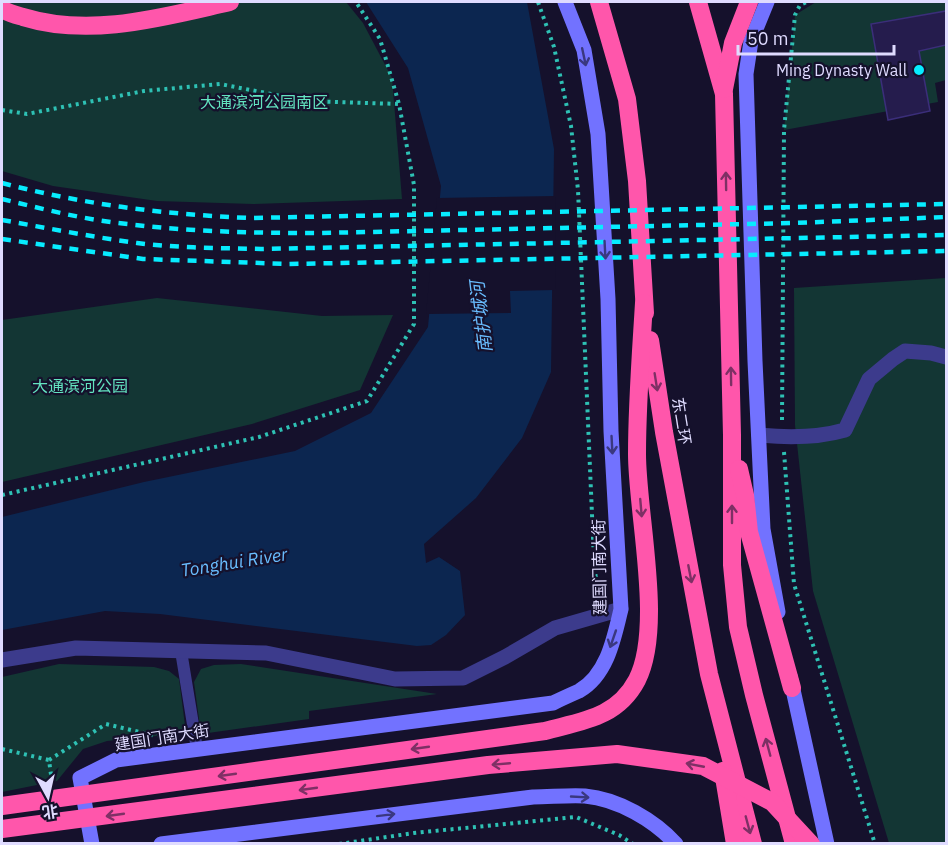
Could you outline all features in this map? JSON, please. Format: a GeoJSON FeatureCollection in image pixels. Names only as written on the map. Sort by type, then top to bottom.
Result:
{"type":"FeatureCollection","features":[{"type":"Feature","properties":{"kind":"highway"},"geometry":{"type":"LineString","coordinates":[[2,9],[39,22],[83,27],[127,23],[230,2]]}},
{"type":"Feature","properties":{"kind":"highway","name":"东二环"},"geometry":{"type":"LineString","coordinates":[[599,2],[627,99],[637,181],[644,303],[664,432],[709,674],[753,843]]}},
{"type":"Feature","properties":{"kind":"highway"},"geometry":{"type":"LineString","coordinates":[[699,2],[724,94]]}},
{"type":"Feature","properties":{"kind":"highway"},"geometry":{"type":"LineString","coordinates":[[749,2],[733,43],[724,94],[732,435],[732,566],[738,627],[794,843]]}},
{"type":"Feature","properties":{"kind":"highway"},"geometry":{"type":"LineString","coordinates":[[2,807],[545,731],[602,716],[621,702],[637,680],[647,649],[648,600],[637,454],[644,303]]}},
{"type":"Feature","properties":{"kind":"highway"},"geometry":{"type":"LineString","coordinates":[[732,435],[745,495],[749,532],[792,688]]}},
{"type":"Feature","properties":{"kind":"highway"},"geometry":{"type":"LineString","coordinates":[[709,674],[735,843]]}},
{"type":"Feature","properties":{"kind":"highway"},"geometry":{"type":"LineString","coordinates":[[2,830],[488,765],[617,754],[703,766],[772,802],[811,843]]}},
{"type":"Feature","properties":{"kind":"street","name":"建国门南大街"},"geometry":{"type":"LineString","coordinates":[[92,843],[80,778],[116,760],[196,744],[553,703],[581,690],[601,671],[615,636],[621,609],[611,432],[608,299],[598,134],[584,50],[565,2]]}},
{"type":"Feature","properties":{"kind":"street"},"geometry":{"type":"LineString","coordinates":[[767,2],[752,41],[746,74],[763,529],[792,688],[827,843]]}},
{"type":"Feature","properties":{"kind":"street"},"geometry":{"type":"LineString","coordinates":[[759,435],[783,437],[825,435],[845,430],[869,379],[893,358],[905,351],[946,357]]}},
{"type":"Feature","properties":{"kind":"street"},"geometry":{"type":"LineString","coordinates":[[2,660],[76,648],[266,653],[395,679],[463,678],[505,657],[555,627],[621,609]]}},
{"type":"Feature","properties":{"kind":"street"},"geometry":{"type":"LineString","coordinates":[[161,843],[554,796],[587,796],[625,807],[665,832],[676,843]]}},
{"type":"Feature","properties":{"kind":"lane"},"geometry":{"type":"LineString","coordinates":[[181,651],[196,744]]}},
{"type":"Feature","properties":{"kind":"path"},"geometry":{"type":"LineString","coordinates":[[2,495],[259,438],[366,400],[414,324],[414,185],[399,104],[380,39],[357,2]]}},
{"type":"Feature","properties":{"kind":"path"},"geometry":{"type":"LineString","coordinates":[[538,2],[554,47],[559,69],[571,126],[578,190],[592,539],[600,615]]}},
{"type":"Feature","properties":{"kind":"path"},"geometry":{"type":"LineString","coordinates":[[2,110],[27,114],[144,91],[220,84],[307,101],[399,104]]}},
{"type":"Feature","properties":{"kind":"path"},"geometry":{"type":"LineString","coordinates":[[49,760],[106,724],[156,736],[175,730],[196,744]]}},
{"type":"Feature","properties":{"kind":"path"},"geometry":{"type":"LineString","coordinates":[[339,843],[576,817],[633,843]]}},
{"type":"Feature","properties":{"kind":"green space","name":"大通滨河公园南区"},"geometry":{"type":"Polygon","coordinates":[[[2,2],[346,2],[363,23],[392,78],[402,199],[253,204],[157,201],[53,186],[2,171],[2,2]]]}},
{"type":"Feature","properties":{"kind":"green space"},"geometry":{"type":"Polygon","coordinates":[[[816,2],[946,2],[946,80],[935,83],[938,102],[784,130],[795,15],[816,2]]]}},
{"type":"Feature","properties":{"kind":"green space"},"geometry":{"type":"Polygon","coordinates":[[[946,278],[946,843],[889,843],[813,591],[795,425],[794,288],[946,278]]]}},
{"type":"Feature","properties":{"kind":"green space","name":"大通滨河公园"},"geometry":{"type":"Polygon","coordinates":[[[157,298],[322,316],[393,315],[360,390],[252,424],[2,482],[2,320],[157,298]]]}},
{"type":"Feature","properties":{"kind":"green space"},"geometry":{"type":"Polygon","coordinates":[[[59,664],[154,667],[169,671],[179,679],[186,733],[107,741],[83,749],[57,781],[2,792],[2,677],[59,664]]]}},
{"type":"Feature","properties":{"kind":"green space"},"geometry":{"type":"Polygon","coordinates":[[[241,664],[437,694],[309,711],[309,719],[201,734],[194,682],[201,669],[214,665],[241,664]]]}},
{"type":"Feature","properties":{"kind":"water"},"geometry":{"type":"Polygon","coordinates":[[[366,2],[527,2],[554,149],[551,372],[522,438],[476,498],[424,544],[426,563],[439,557],[460,571],[465,615],[446,635],[431,645],[417,646],[160,614],[105,611],[2,630],[2,517],[144,482],[295,451],[371,413],[428,327],[441,186],[408,68],[366,2]]]}},
{"type":"Feature","properties":{"kind":"pier"},"geometry":{"type":"Polygon","coordinates":[[[556,196],[555,290],[510,291],[511,313],[426,314],[437,198],[556,196]]]}},
{"type":"Feature","properties":{"kind":"building"},"geometry":{"type":"Polygon","coordinates":[[[946,11],[946,45],[919,51],[930,111],[888,120],[871,24],[946,11]]]}},
{"type":"Feature","properties":{"kind":"railway"},"geometry":{"type":"LineString","coordinates":[[2,183],[94,203],[186,214],[249,218],[946,204]]}},
{"type":"Feature","properties":{"kind":"railway"},"geometry":{"type":"LineString","coordinates":[[2,199],[64,214],[112,222],[176,229],[248,232],[321,233],[794,223],[946,217]]}},
{"type":"Feature","properties":{"kind":"railway"},"geometry":{"type":"LineString","coordinates":[[2,220],[137,243],[261,249],[946,235]]}},
{"type":"Feature","properties":{"kind":"railway"},"geometry":{"type":"LineString","coordinates":[[2,239],[143,259],[289,264],[946,251]]}},
{"type":"Feature","properties":{"kind":"place","name":"Ming Dynasty Wall"},"geometry":{"type":"Point","coordinates":[919,70]}},
{"type":"Feature","properties":{"kind":"water label","name":"南护城河"},"geometry":{"type":"Point","coordinates":[481,317]}},
{"type":"Feature","properties":{"kind":"water label","name":"Tonghui River"},"geometry":{"type":"Point","coordinates":[234,562]}}]}
